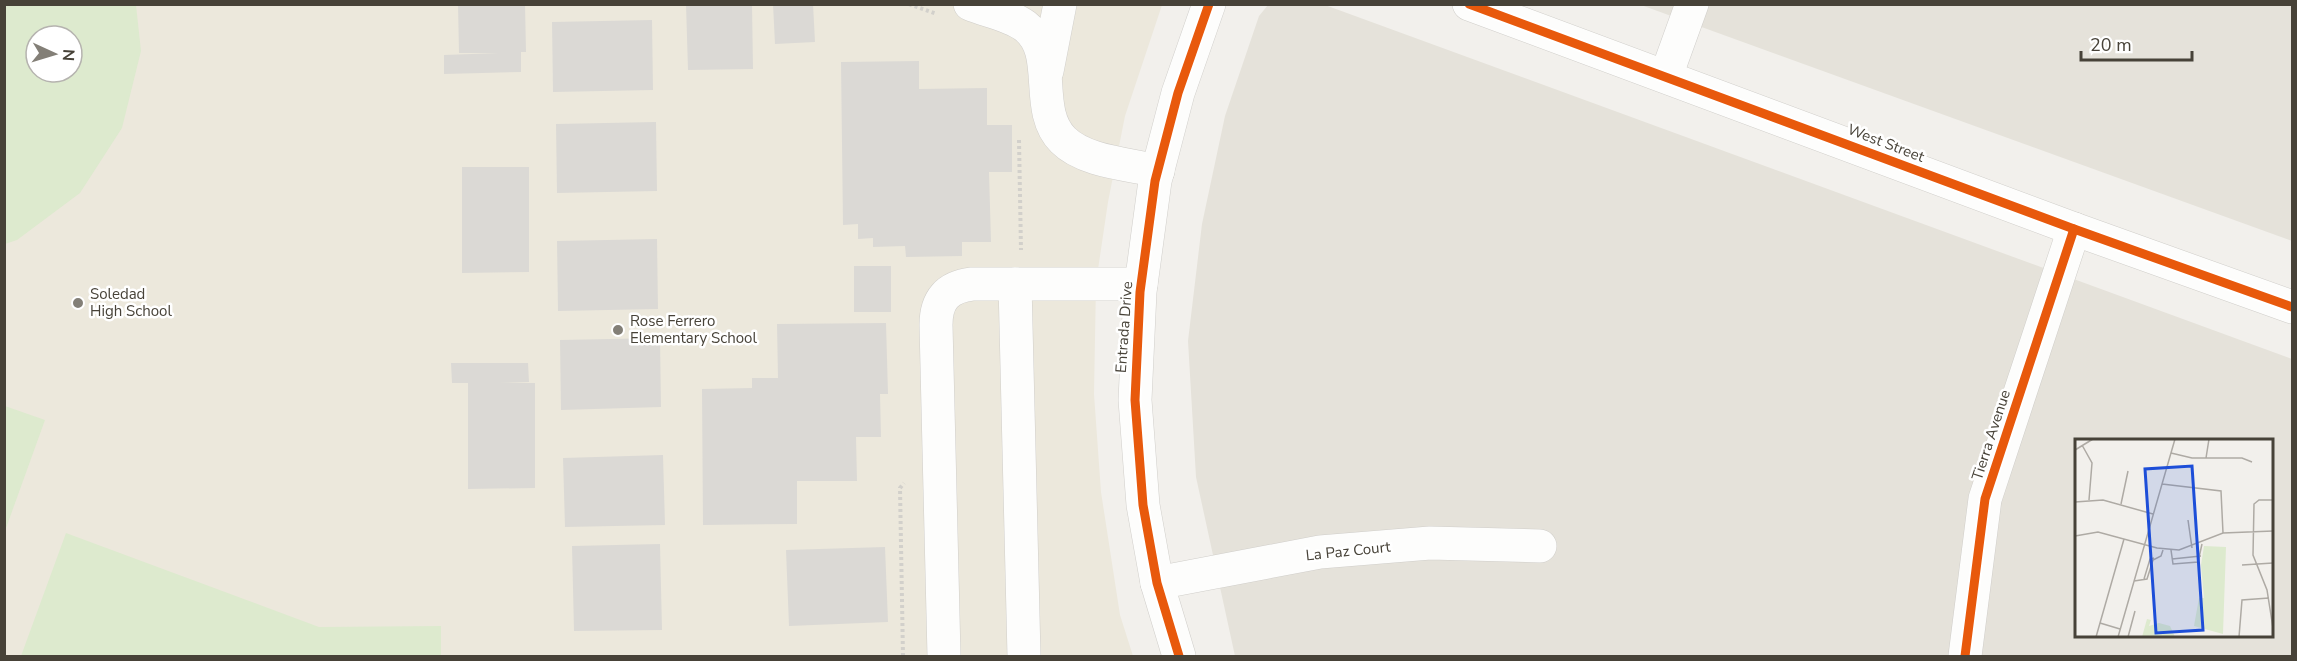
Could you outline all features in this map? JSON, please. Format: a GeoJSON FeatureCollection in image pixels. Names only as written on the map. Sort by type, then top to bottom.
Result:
{"type":"FeatureCollection","features":[{"type":"Feature","properties":{"kind":"street"},"geometry":{"type":"LineString","coordinates":[[1044,84],[1060,4]]}},
{"type":"Feature","properties":{"kind":"street","name":"Entrada Drive"},"geometry":{"type":"LineString","coordinates":[[1179,657],[1157,583],[1143,505],[1134,400],[1141,284],[1158,171],[1178,93],[1209,4]]}},
{"type":"Feature","properties":{"kind":"street","name":"West Street"},"geometry":{"type":"LineString","coordinates":[[1469,4],[2074,229],[2292,307]]}},
{"type":"Feature","properties":{"kind":"street"},"geometry":{"type":"LineString","coordinates":[[1666,76],[1692,4]]}},
{"type":"Feature","properties":{"kind":"street"},"geometry":{"type":"LineString","coordinates":[[956,10],[1013,20],[1035,35],[1044,63],[1044,84],[1050,116],[1063,140],[1096,156],[1158,171]]}},
{"type":"Feature","properties":{"kind":"street","name":"Tierra Avenue"},"geometry":{"type":"LineString","coordinates":[[1965,657],[1985,499],[2074,229]]}},
{"type":"Feature","properties":{"kind":"street"},"geometry":{"type":"LineString","coordinates":[[944,657],[936,315],[942,298],[955,288],[1018,272],[1141,284]]}},
{"type":"Feature","properties":{"kind":"street"},"geometry":{"type":"LineString","coordinates":[[1018,272],[1024,657]]}},
{"type":"Feature","properties":{"kind":"street","name":"La Paz Court"},"geometry":{"type":"LineString","coordinates":[[1157,583],[1320,552],[1430,543],[1540,546]]}},
{"type":"Feature","properties":{"kind":"path"},"geometry":{"type":"LineString","coordinates":[[909,4],[956,10]]}},
{"type":"Feature","properties":{"kind":"path"},"geometry":{"type":"LineString","coordinates":[[1018,272],[1019,134]]}},
{"type":"Feature","properties":{"kind":"shaded area","name":"Rose Ferrero Elementary School"},"geometry":{"type":"Polygon","coordinates":[[[4,5],[1162,5],[1125,116],[1108,202],[1096,283],[1094,394],[1101,492],[1120,615],[1133,656],[5,656],[4,5]]]}},
{"type":"Feature","properties":{"kind":"shaded area"},"geometry":{"type":"Polygon","coordinates":[[[1268,5],[1325,5],[2292,359],[2292,656],[1235,656],[1196,477],[1188,341],[1202,224],[1225,116],[1259,16],[1268,5]]]}},
{"type":"Feature","properties":{"kind":"shaded area"},"geometry":{"type":"Polygon","coordinates":[[[1641,5],[2292,5],[2292,241],[1641,5]]]}},
{"type":"Feature","properties":{"kind":"green space"},"geometry":{"type":"Polygon","coordinates":[[[4,5],[136,5],[141,51],[122,128],[80,193],[17,240],[5,244],[4,5]]]}},
{"type":"Feature","properties":{"kind":"green space"},"geometry":{"type":"Polygon","coordinates":[[[4,406],[45,420],[5,531],[4,406]]]}},
{"type":"Feature","properties":{"kind":"green space"},"geometry":{"type":"Polygon","coordinates":[[[66,533],[319,627],[441,626],[441,656],[21,656],[66,533]]]}},
{"type":"Feature","properties":{"kind":"building"},"geometry":{"type":"Polygon","coordinates":[[[458,4],[525,4],[526,52],[521,52],[521,72],[444,74],[444,55],[499,53],[459,53],[458,4]]]}},
{"type":"Feature","properties":{"kind":"building"},"geometry":{"type":"Polygon","coordinates":[[[686,4],[752,4],[753,69],[688,70],[686,4]]]}},
{"type":"Feature","properties":{"kind":"building"},"geometry":{"type":"Polygon","coordinates":[[[773,4],[813,4],[815,42],[775,44],[773,4]]]}},
{"type":"Feature","properties":{"kind":"building"},"geometry":{"type":"Polygon","coordinates":[[[652,20],[653,90],[553,92],[552,22],[652,20]]]}},
{"type":"Feature","properties":{"kind":"building"},"geometry":{"type":"Polygon","coordinates":[[[919,61],[919,89],[987,88],[987,125],[1012,125],[1012,172],[989,172],[991,242],[962,242],[962,256],[906,257],[905,246],[873,247],[873,238],[858,239],[858,224],[843,225],[841,62],[919,61]]]}},
{"type":"Feature","properties":{"kind":"building"},"geometry":{"type":"Polygon","coordinates":[[[656,122],[657,191],[557,193],[556,124],[656,122]]]}},
{"type":"Feature","properties":{"kind":"building"},"geometry":{"type":"Polygon","coordinates":[[[462,167],[529,167],[529,272],[462,273],[462,167]]]}},
{"type":"Feature","properties":{"kind":"building"},"geometry":{"type":"Polygon","coordinates":[[[657,239],[658,309],[558,311],[557,241],[657,239]]]}},
{"type":"Feature","properties":{"kind":"building"},"geometry":{"type":"Polygon","coordinates":[[[854,266],[891,266],[891,312],[854,312],[854,266]]]}},
{"type":"Feature","properties":{"kind":"building"},"geometry":{"type":"Polygon","coordinates":[[[886,323],[888,394],[880,394],[881,437],[856,437],[857,481],[797,481],[797,524],[703,525],[702,389],[752,388],[752,378],[778,378],[777,324],[886,323]]]}},
{"type":"Feature","properties":{"kind":"building"},"geometry":{"type":"Polygon","coordinates":[[[660,338],[661,407],[561,410],[560,340],[660,338]]]}},
{"type":"Feature","properties":{"kind":"building"},"geometry":{"type":"Polygon","coordinates":[[[451,363],[528,363],[529,382],[500,383],[535,383],[535,488],[468,489],[468,383],[452,383],[451,363]]]}},
{"type":"Feature","properties":{"kind":"building"},"geometry":{"type":"Polygon","coordinates":[[[663,455],[665,525],[565,527],[563,458],[663,455]]]}},
{"type":"Feature","properties":{"kind":"building"},"geometry":{"type":"Polygon","coordinates":[[[660,544],[662,630],[574,631],[572,546],[660,544]]]}},
{"type":"Feature","properties":{"kind":"building"},"geometry":{"type":"Polygon","coordinates":[[[885,547],[888,622],[789,626],[786,550],[885,547]]]}},
{"type":"Feature","properties":{"kind":"cycle path"},"geometry":{"type":"LineString","coordinates":[[1179,656],[1157,583],[1143,505],[1135,400],[1140,292],[1155,181],[1178,93],[1209,4]]}},
{"type":"Feature","properties":{"kind":"cycle path"},"geometry":{"type":"LineString","coordinates":[[1469,4],[2074,229],[2292,307]]}},
{"type":"Feature","properties":{"kind":"cycle path"},"geometry":{"type":"LineString","coordinates":[[1965,656],[1985,499],[2074,229]]}},
{"type":"Feature","properties":{"kind":"place","name":"Soledad High School"},"geometry":{"type":"Point","coordinates":[78,303]}},
{"type":"Feature","properties":{"kind":"place","name":"Rose Ferrero Elementary School"},"geometry":{"type":"Point","coordinates":[618,330]}}]}
